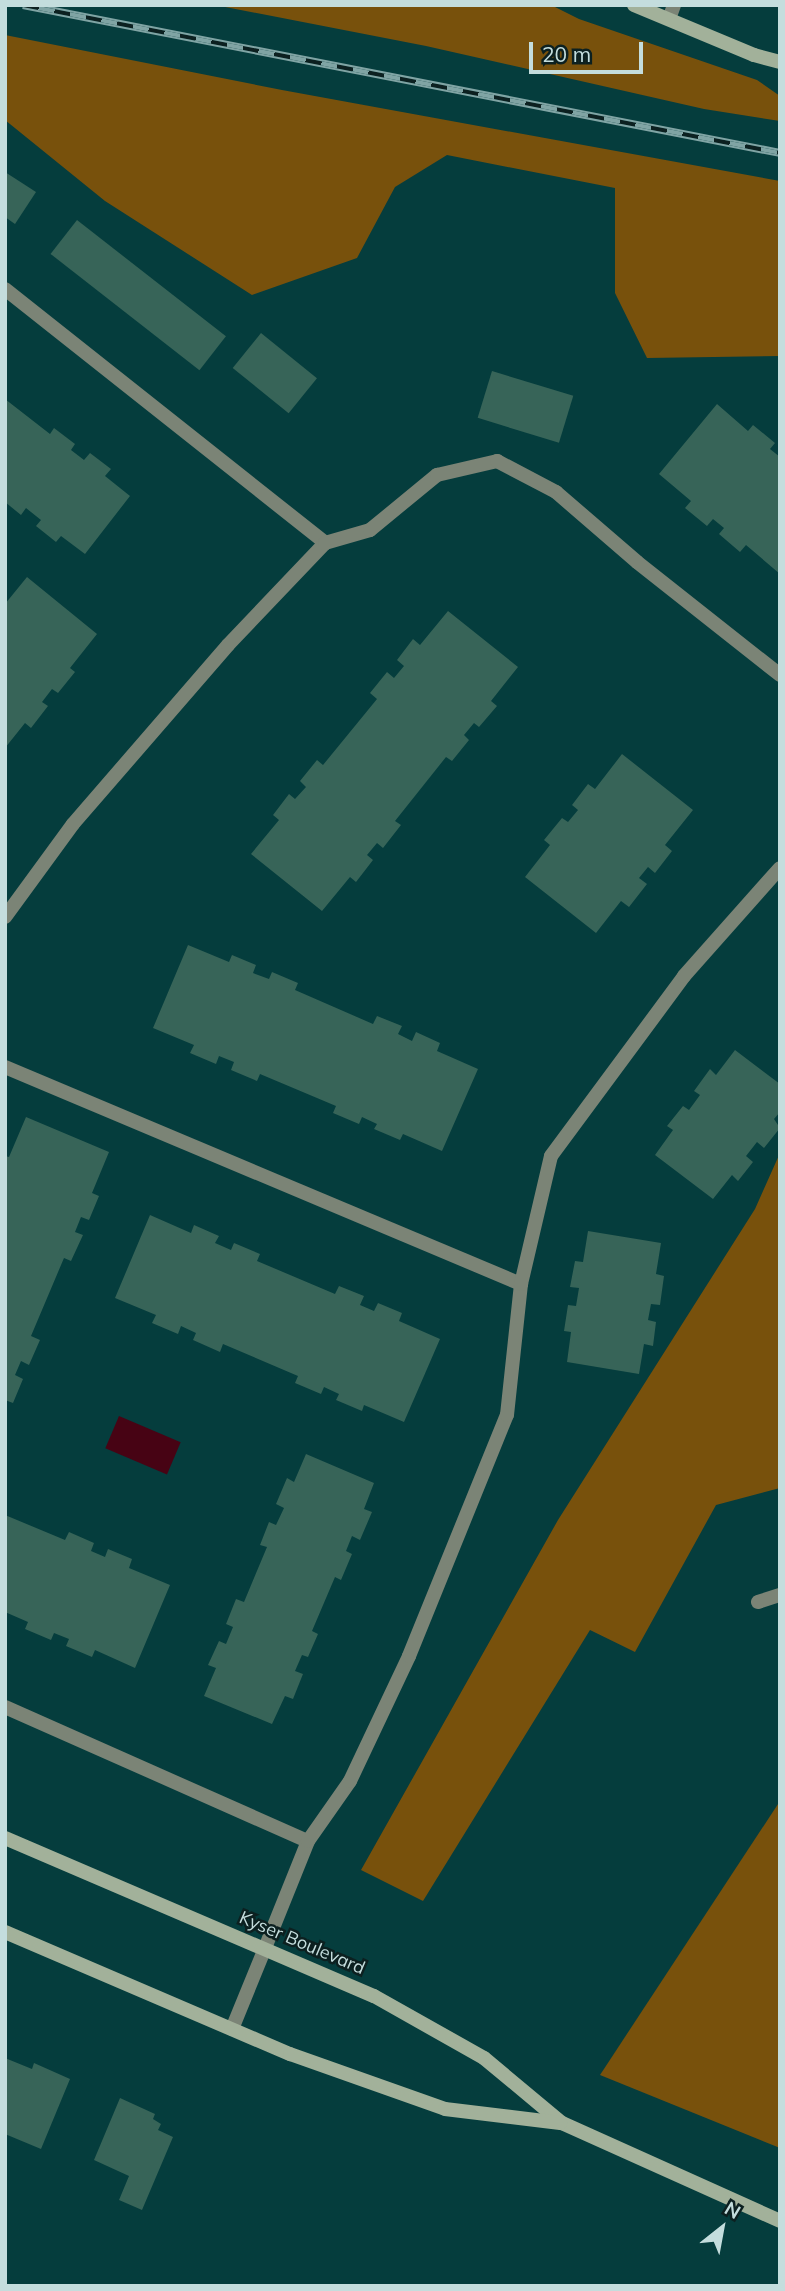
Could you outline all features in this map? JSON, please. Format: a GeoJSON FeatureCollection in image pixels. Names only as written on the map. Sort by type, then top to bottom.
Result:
{"type":"FeatureCollection","features":[{"type":"Feature","properties":{"kind":"street"},"geometry":{"type":"LineString","coordinates":[[634,5],[754,55],[780,62]]}},
{"type":"Feature","properties":{"kind":"street"},"geometry":{"type":"LineString","coordinates":[[669,19],[674,5]]}},
{"type":"Feature","properties":{"kind":"street"},"geometry":{"type":"LineString","coordinates":[[5,289],[325,543]]}},
{"type":"Feature","properties":{"kind":"street"},"geometry":{"type":"LineString","coordinates":[[5,917],[72,824],[229,645],[325,543],[370,530],[437,475],[497,461],[556,492],[637,562],[780,675]]}},
{"type":"Feature","properties":{"kind":"street"},"geometry":{"type":"LineString","coordinates":[[232,2029],[308,1841],[350,1781],[404,1668],[506,1415],[521,1284],[551,1156],[684,976],[780,868]]}},
{"type":"Feature","properties":{"kind":"street"},"geometry":{"type":"LineString","coordinates":[[5,1067],[521,1284]]}},
{"type":"Feature","properties":{"kind":"street"},"geometry":{"type":"LineString","coordinates":[[758,1602],[780,1595]]}},
{"type":"Feature","properties":{"kind":"street"},"geometry":{"type":"LineString","coordinates":[[5,1707],[308,1841]]}},
{"type":"Feature","properties":{"kind":"street","name":"Kyser Boulevard"},"geometry":{"type":"LineString","coordinates":[[5,1838],[374,1996],[484,2058],[562,2123],[780,2221]]}},
{"type":"Feature","properties":{"kind":"street","name":"Kyser Boulevard"},"geometry":{"type":"LineString","coordinates":[[5,1932],[290,2054],[445,2109],[562,2123]]}},
{"type":"Feature","properties":{"kind":"shaded area"},"geometry":{"type":"Polygon","coordinates":[[[215,5],[551,5],[579,19],[757,80],[780,96],[780,121],[704,109],[426,46],[215,5]]]}},
{"type":"Feature","properties":{"kind":"shaded area"},"geometry":{"type":"Polygon","coordinates":[[[5,35],[282,90],[780,181],[780,356],[647,358],[615,293],[615,188],[447,155],[395,187],[357,258],[252,295],[105,201],[5,120],[5,35]]]}},
{"type":"Feature","properties":{"kind":"shaded area"},"geometry":{"type":"Polygon","coordinates":[[[780,1153],[780,1488],[716,1505],[635,1652],[590,1630],[423,1901],[361,1870],[558,1520],[755,1209],[780,1153]]]}},
{"type":"Feature","properties":{"kind":"shaded area"},"geometry":{"type":"Polygon","coordinates":[[[119,1416],[181,1442],[167,1474],[105,1448],[119,1416]]]}},
{"type":"Feature","properties":{"kind":"shaded area"},"geometry":{"type":"Polygon","coordinates":[[[780,1801],[780,2148],[600,2075],[780,1801]]]}},
{"type":"Feature","properties":{"kind":"building"},"geometry":{"type":"Polygon","coordinates":[[[5,172],[36,192],[15,224],[5,217],[5,172]]]}},
{"type":"Feature","properties":{"kind":"building"},"geometry":{"type":"Polygon","coordinates":[[[77,220],[226,336],[199,370],[51,254],[77,220]]]}},
{"type":"Feature","properties":{"kind":"building"},"geometry":{"type":"Polygon","coordinates":[[[261,333],[317,378],[289,413],[233,368],[261,333]]]}},
{"type":"Feature","properties":{"kind":"building"},"geometry":{"type":"Polygon","coordinates":[[[492,371],[573,396],[559,443],[478,418],[492,371]]]}},
{"type":"Feature","properties":{"kind":"building"},"geometry":{"type":"Polygon","coordinates":[[[5,399],[50,434],[54,428],[75,444],[71,450],[84,460],[90,453],[111,469],[105,476],[130,496],[85,554],[61,536],[56,542],[36,526],[41,520],[26,508],[21,515],[5,502],[5,399]]]}},
{"type":"Feature","properties":{"kind":"building"},"geometry":{"type":"Polygon","coordinates":[[[717,404],[748,431],[753,425],[775,443],[770,449],[780,457],[780,574],[746,545],[740,552],[719,534],[724,528],[713,519],[707,526],[685,508],[691,501],[659,474],[717,404]]]}},
{"type":"Feature","properties":{"kind":"building"},"geometry":{"type":"Polygon","coordinates":[[[27,577],[97,634],[70,668],[75,672],[58,693],[52,689],[42,702],[48,706],[31,728],[25,723],[5,748],[5,604],[27,577]]]}},
{"type":"Feature","properties":{"kind":"building"},"geometry":{"type":"Polygon","coordinates":[[[448,611],[518,667],[491,701],[497,706],[479,727],[474,723],[464,735],[469,740],[452,761],[446,757],[395,821],[401,825],[383,848],[377,843],[367,855],[373,860],[356,882],[350,877],[322,911],[251,854],[279,820],[273,815],[289,794],[295,799],[306,787],[300,781],[317,760],[323,765],[377,699],[370,693],[387,672],[394,678],[404,666],[397,660],[413,639],[420,645],[448,611]]]}},
{"type":"Feature","properties":{"kind":"building"},"geometry":{"type":"Polygon","coordinates":[[[622,754],[693,810],[665,845],[672,851],[655,873],[648,867],[639,878],[647,884],[629,907],[621,901],[596,933],[525,877],[550,845],[544,840],[562,818],[568,822],[578,810],[572,805],[588,784],[595,789],[622,754]]]}},
{"type":"Feature","properties":{"kind":"building"},"geometry":{"type":"Polygon","coordinates":[[[188,945],[229,962],[232,955],[256,965],[253,973],[269,979],[272,972],[298,983],[295,990],[373,1024],[377,1016],[402,1026],[398,1034],[412,1041],[416,1032],[440,1043],[437,1051],[478,1069],[442,1151],[403,1134],[400,1140],[374,1129],[377,1124],[362,1117],[359,1124],[333,1113],[336,1106],[260,1074],[257,1081],[231,1070],[234,1062],[219,1056],[216,1064],[190,1053],[194,1045],[153,1028],[188,945]]]}},
{"type":"Feature","properties":{"kind":"building"},"geometry":{"type":"Polygon","coordinates":[[[735,1050],[780,1084],[780,1112],[774,1119],[780,1128],[764,1148],[757,1142],[746,1156],[753,1162],[738,1181],[732,1175],[713,1199],[655,1155],[673,1130],[667,1126],[683,1106],[689,1110],[700,1095],[694,1091],[710,1069],[716,1075],[735,1050]]]}},
{"type":"Feature","properties":{"kind":"building"},"geometry":{"type":"Polygon","coordinates":[[[26,1117],[109,1152],[92,1193],[99,1196],[89,1220],[81,1217],[75,1232],[83,1235],[71,1261],[64,1258],[31,1336],[40,1340],[29,1365],[21,1361],[15,1375],[23,1379],[13,1403],[5,1400],[5,1156],[9,1157],[26,1117]]]}},
{"type":"Feature","properties":{"kind":"building"},"geometry":{"type":"Polygon","coordinates":[[[150,1215],[191,1233],[194,1225],[219,1236],[215,1243],[231,1250],[234,1243],[260,1254],[257,1261],[335,1294],[339,1286],[364,1296],[360,1305],[374,1311],[378,1303],[402,1313],[399,1321],[440,1339],[404,1422],[364,1405],[362,1411],[336,1400],[339,1394],[324,1387],[321,1394],[295,1383],[298,1376],[223,1344],[220,1352],[193,1340],[196,1333],[181,1326],[178,1334],[152,1323],[156,1315],[115,1298],[150,1215]]]}},
{"type":"Feature","properties":{"kind":"building"},"geometry":{"type":"Polygon","coordinates":[[[588,1231],[661,1243],[656,1274],[664,1276],[660,1305],[651,1304],[648,1320],[656,1322],[653,1346],[644,1344],[639,1374],[567,1362],[571,1332],[564,1331],[568,1305],[576,1306],[579,1288],[570,1287],[575,1261],[583,1262],[588,1231]]]}},
{"type":"Feature","properties":{"kind":"building"},"geometry":{"type":"Polygon","coordinates":[[[306,1454],[374,1483],[364,1509],[372,1512],[360,1540],[352,1536],[346,1551],[352,1554],[341,1580],[335,1577],[312,1631],[318,1634],[308,1657],[302,1655],[295,1671],[303,1674],[293,1699],[285,1696],[272,1724],[204,1696],[216,1668],[208,1665],[219,1641],[226,1644],[233,1627],[226,1624],[236,1599],[244,1602],[267,1547],[260,1545],[269,1522],[276,1525],[284,1508],[276,1504],[287,1478],[294,1482],[306,1454]]]}},
{"type":"Feature","properties":{"kind":"building"},"geometry":{"type":"Polygon","coordinates":[[[5,1515],[65,1540],[69,1532],[94,1543],[91,1551],[105,1557],[108,1549],[132,1559],[129,1568],[170,1585],[135,1668],[95,1650],[92,1657],[66,1646],[69,1639],[54,1633],[51,1640],[25,1629],[28,1622],[5,1612],[5,1515]]]}},
{"type":"Feature","properties":{"kind":"building"},"geometry":{"type":"Polygon","coordinates":[[[5,2058],[32,2069],[34,2063],[70,2079],[41,2149],[5,2134],[5,2058]]]}},
{"type":"Feature","properties":{"kind":"building"},"geometry":{"type":"Polygon","coordinates":[[[120,2098],[155,2114],[153,2119],[161,2124],[158,2130],[173,2137],[142,2210],[119,2200],[129,2176],[94,2160],[120,2098]]]}},
{"type":"Feature","properties":{"kind":"railway"},"geometry":{"type":"LineString","coordinates":[[23,5],[780,153]]}}]}
